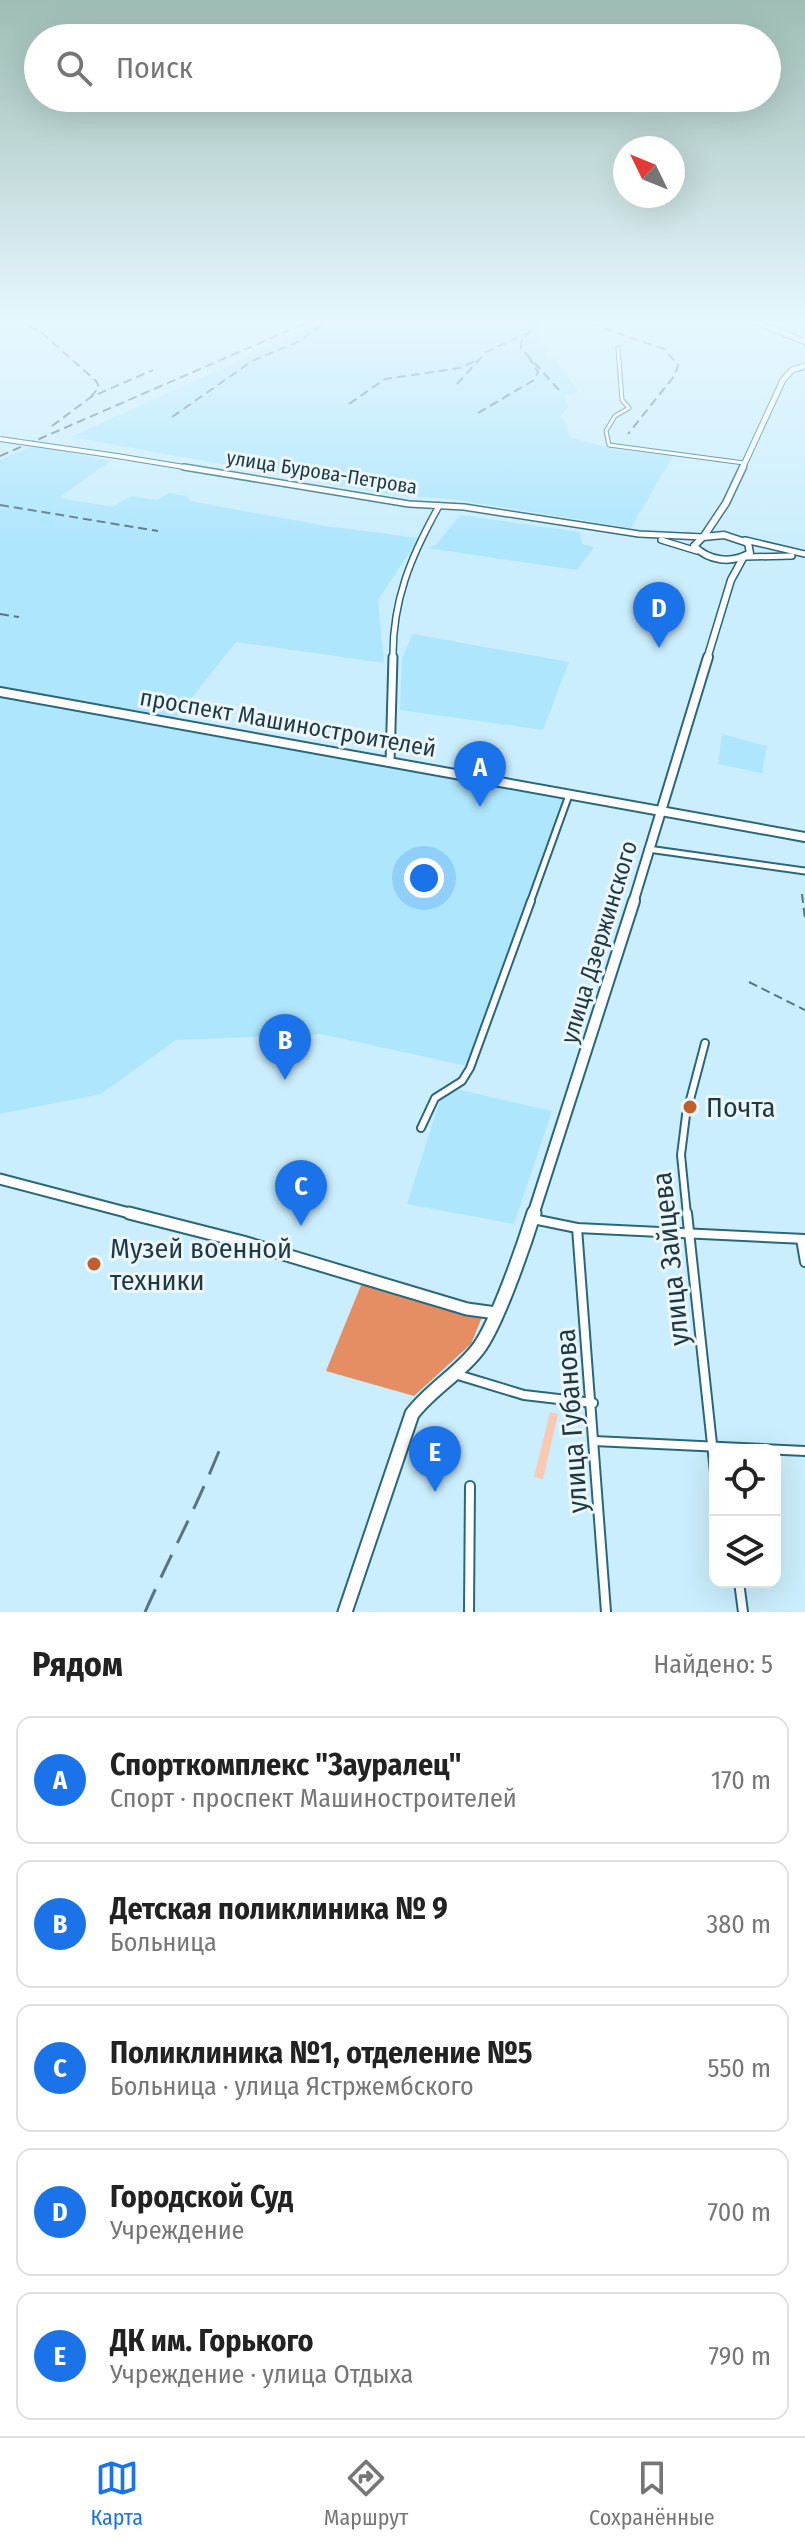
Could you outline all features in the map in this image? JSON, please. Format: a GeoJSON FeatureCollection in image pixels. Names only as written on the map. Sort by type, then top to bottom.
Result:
{"type":"FeatureCollection","features":[{"type":"Feature","properties":{"kind":"main road"},"geometry":{"type":"LineString","coordinates":[[731,580],[724,567],[700,553],[694,542],[703,536],[719,513],[776,394]]}},
{"type":"Feature","properties":{"kind":"main road","name":"улица Бурова-Петрова"},"geometry":{"type":"LineString","coordinates":[[0,439],[639,534],[703,536]]}},
{"type":"Feature","properties":{"kind":"main road"},"geometry":{"type":"LineString","coordinates":[[390,762],[394,729],[394,613],[423,535],[439,506]]}},
{"type":"Feature","properties":{"kind":"main road"},"geometry":{"type":"LineString","coordinates":[[719,513],[720,525],[734,537]]}},
{"type":"Feature","properties":{"kind":"main road","name":"улица Бурова-Петрова"},"geometry":{"type":"LineString","coordinates":[[639,534],[700,553]]}},
{"type":"Feature","properties":{"kind":"main road"},"geometry":{"type":"LineString","coordinates":[[703,536],[734,537],[805,555]]}},
{"type":"Feature","properties":{"kind":"main road"},"geometry":{"type":"LineString","coordinates":[[742,540],[751,549],[744,558]]}},
{"type":"Feature","properties":{"kind":"main road"},"geometry":{"type":"LineString","coordinates":[[700,553],[722,559],[805,555]]}},
{"type":"Feature","properties":{"kind":"main road","name":"улица Дзержинского"},"geometry":{"type":"LineString","coordinates":[[345,1612],[412,1414],[478,1349],[496,1313],[532,1219],[731,580],[744,558]]}},
{"type":"Feature","properties":{"kind":"main road","name":"проспект Машиностроителей"},"geometry":{"type":"LineString","coordinates":[[0,692],[805,837]]}},
{"type":"Feature","properties":{"kind":"main road"},"geometry":{"type":"LineString","coordinates":[[0,1179],[243,1242],[467,1309],[496,1313]]}},
{"type":"Feature","properties":{"kind":"street"},"geometry":{"type":"LineString","coordinates":[[622,394],[629,408],[615,416],[606,431],[609,445],[744,463]]}},
{"type":"Feature","properties":{"kind":"street"},"geometry":{"type":"LineString","coordinates":[[421,1128],[435,1098],[462,1081],[470,1068],[481,1030],[569,794]]}},
{"type":"Feature","properties":{"kind":"street"},"geometry":{"type":"LineString","coordinates":[[648,849],[805,871]]}},
{"type":"Feature","properties":{"kind":"street","name":"улица Зайцева"},"geometry":{"type":"LineString","coordinates":[[705,1043],[681,1144],[711,1444]]}},
{"type":"Feature","properties":{"kind":"street"},"geometry":{"type":"LineString","coordinates":[[532,1219],[577,1228],[803,1239],[805,1262]]}},
{"type":"Feature","properties":{"kind":"street","name":"улица Губанова"},"geometry":{"type":"LineString","coordinates":[[577,1228],[593,1403],[606,1612]]}},
{"type":"Feature","properties":{"kind":"street"},"geometry":{"type":"LineString","coordinates":[[452,1373],[485,1386],[564,1403],[593,1403]]}},
{"type":"Feature","properties":{"kind":"street"},"geometry":{"type":"LineString","coordinates":[[594,1441],[709,1445]]}},
{"type":"Feature","properties":{"kind":"street"},"geometry":{"type":"LineString","coordinates":[[781,1449],[805,1451]]}},
{"type":"Feature","properties":{"kind":"street"},"geometry":{"type":"LineString","coordinates":[[469,1612],[470,1486]]}},
{"type":"Feature","properties":{"kind":"street"},"geometry":{"type":"LineString","coordinates":[[740,1588],[743,1612]]}},
{"type":"Feature","properties":{"kind":"shaded area"},"geometry":{"type":"Polygon","coordinates":[[[165,394],[567,394],[563,395],[569,406],[560,417],[566,422],[570,437],[616,450],[673,456],[631,528],[451,499],[393,495],[71,437],[165,394]]]}},
{"type":"Feature","properties":{"kind":"shaded area"},"geometry":{"type":"Polygon","coordinates":[[[33,445],[110,461],[59,498],[113,507],[131,496],[157,500],[169,493],[187,496],[190,501],[325,526],[419,538],[378,600],[384,663],[236,642],[174,720],[0,688],[0,460],[33,445]]]}},
{"type":"Feature","properties":{"kind":"shaded area"},"geometry":{"type":"Polygon","coordinates":[[[460,515],[580,532],[582,544],[594,547],[577,570],[427,548],[436,545],[460,515]]]}},
{"type":"Feature","properties":{"kind":"shaded area"},"geometry":{"type":"Polygon","coordinates":[[[413,634],[569,662],[543,730],[400,710],[402,658],[413,634]]]}},
{"type":"Feature","properties":{"kind":"shaded area"},"geometry":{"type":"Polygon","coordinates":[[[0,695],[566,795],[467,1066],[321,1034],[176,1040],[101,1094],[0,1114],[0,695]]]}},
{"type":"Feature","properties":{"kind":"shaded area"},"geometry":{"type":"Polygon","coordinates":[[[722,734],[767,746],[762,773],[718,764],[722,734]]]}},
{"type":"Feature","properties":{"kind":"shaded area"},"geometry":{"type":"Polygon","coordinates":[[[456,1089],[552,1111],[514,1224],[407,1204],[441,1097],[456,1089]]]}},
{"type":"Feature","properties":{"kind":"shaded area"},"geometry":{"type":"Polygon","coordinates":[[[364,1278],[482,1317],[471,1344],[414,1396],[326,1371],[364,1278]]]}},
{"type":"Feature","properties":{"kind":"shaded area"},"geometry":{"type":"Polygon","coordinates":[[[550,1412],[558,1414],[543,1479],[534,1477],[550,1412]]]}},
{"type":"Feature","properties":{"kind":"railway"},"geometry":{"type":"LineString","coordinates":[[91,397],[93,394]]}},
{"type":"Feature","properties":{"kind":"railway"},"geometry":{"type":"LineString","coordinates":[[91,397],[97,394]]}},
{"type":"Feature","properties":{"kind":"railway"},"geometry":{"type":"LineString","coordinates":[[0,456],[142,394]]}},
{"type":"Feature","properties":{"kind":"railway"},"geometry":{"type":"LineString","coordinates":[[172,417],[205,394]]}},
{"type":"Feature","properties":{"kind":"railway"},"geometry":{"type":"LineString","coordinates":[[349,404],[363,394]]}},
{"type":"Feature","properties":{"kind":"railway"},"geometry":{"type":"LineString","coordinates":[[478,413],[510,394]]}},
{"type":"Feature","properties":{"kind":"railway"},"geometry":{"type":"LineString","coordinates":[[628,434],[660,394]]}},
{"type":"Feature","properties":{"kind":"railway"},"geometry":{"type":"LineString","coordinates":[[52,426],[91,397]]}},
{"type":"Feature","properties":{"kind":"railway"},"geometry":{"type":"LineString","coordinates":[[0,505],[158,531]]}},
{"type":"Feature","properties":{"kind":"railway"},"geometry":{"type":"LineString","coordinates":[[0,614],[19,617]]}},
{"type":"Feature","properties":{"kind":"railway"},"geometry":{"type":"LineString","coordinates":[[802,894],[805,919]]}},
{"type":"Feature","properties":{"kind":"railway"},"geometry":{"type":"LineString","coordinates":[[749,982],[805,1010]]}},
{"type":"Feature","properties":{"kind":"railway"},"geometry":{"type":"LineString","coordinates":[[145,1612],[219,1451]]}},
{"type":"Feature","properties":{"kind":"place","name":"Городской Суд"},"geometry":{"type":"Point","coordinates":[659,648]}},
{"type":"Feature","properties":{"kind":"place","name":"Спорткомплекс \"Зауралец\""},"geometry":{"type":"Point","coordinates":[480,807]}},
{"type":"Feature","properties":{"kind":"place","name":"Детская поликлиника № 9"},"geometry":{"type":"Point","coordinates":[285,1080]}},
{"type":"Feature","properties":{"kind":"place","name":"Почта"},"geometry":{"type":"Point","coordinates":[690,1107]}},
{"type":"Feature","properties":{"kind":"place","name":"Поликлиника №1, отделение №5"},"geometry":{"type":"Point","coordinates":[301,1226]}},
{"type":"Feature","properties":{"kind":"place","name":"Музей военной техники"},"geometry":{"type":"Point","coordinates":[94,1264]}},
{"type":"Feature","properties":{"kind":"place","name":"ДК им. Горького"},"geometry":{"type":"Point","coordinates":[435,1492]}}]}
